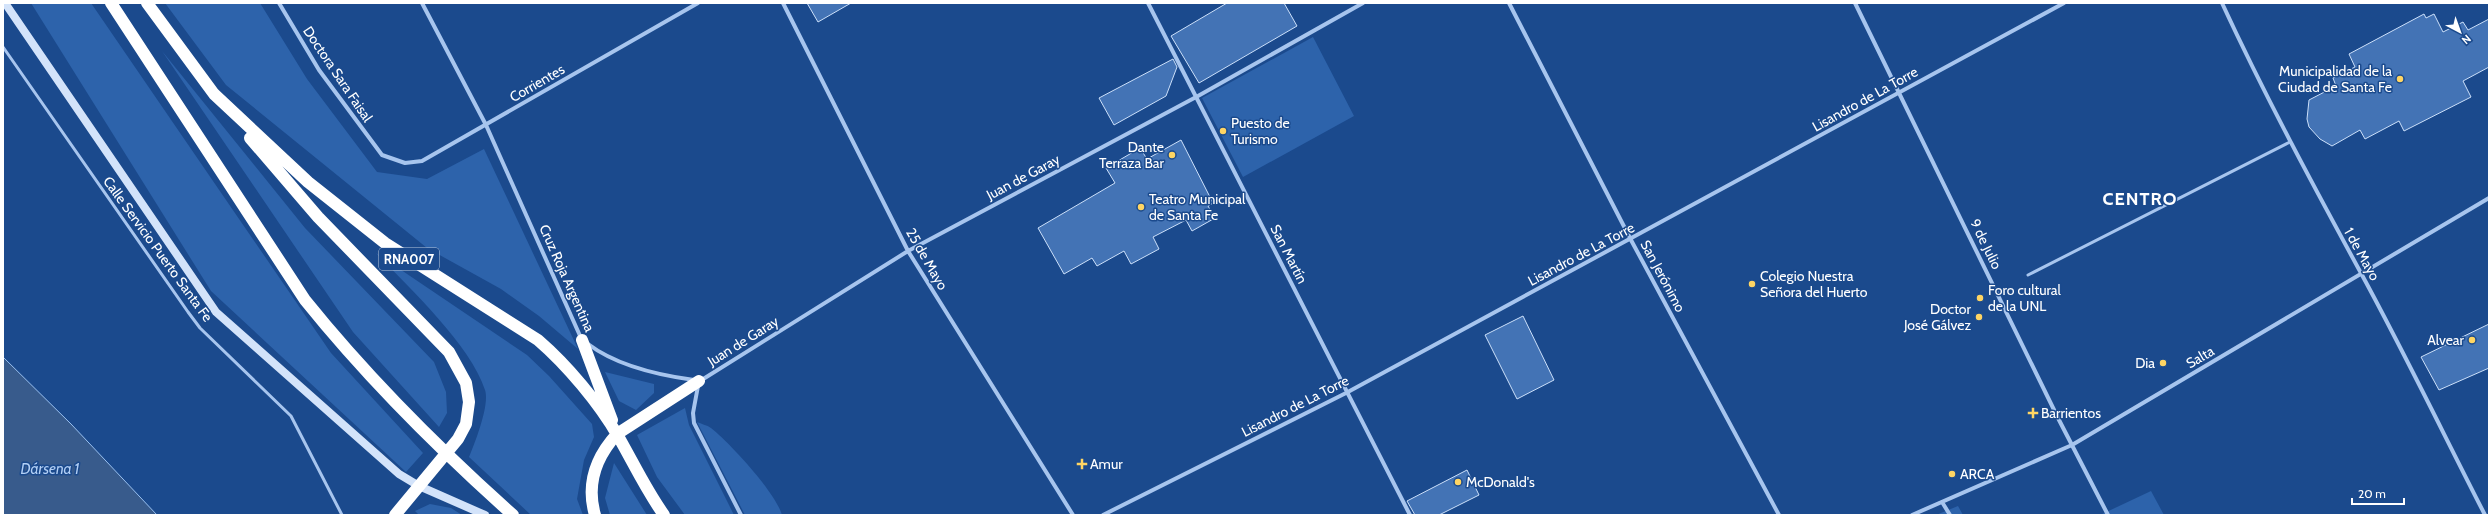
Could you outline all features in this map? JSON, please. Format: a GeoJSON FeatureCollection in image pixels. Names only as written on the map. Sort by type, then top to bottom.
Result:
{"type":"FeatureCollection","features":[{"type":"Feature","properties":{"kind":"highway"},"geometry":{"type":"LineString","coordinates":[[111,3],[305,300],[339,342],[446,453],[513,515]]}},
{"type":"Feature","properties":{"kind":"highway","name":"RNA007"},"geometry":{"type":"LineString","coordinates":[[147,3],[214,94],[302,177],[378,238],[538,340],[562,362],[617,434],[664,515]]}},
{"type":"Feature","properties":{"kind":"highway"},"geometry":{"type":"LineString","coordinates":[[214,94],[318,217],[449,352],[459,367],[466,383],[469,402],[466,424],[458,439],[395,515]]}},
{"type":"Feature","properties":{"kind":"highway"},"geometry":{"type":"LineString","coordinates":[[582,340],[617,434]]}},
{"type":"Feature","properties":{"kind":"highway"},"geometry":{"type":"LineString","coordinates":[[595,515],[592,489],[593,473],[607,445],[617,434],[699,381]]}},
{"type":"Feature","properties":{"kind":"main road"},"geometry":{"type":"LineString","coordinates":[[5,3],[216,312],[399,474],[419,486],[485,515]]}},
{"type":"Feature","properties":{"kind":"street","name":"Doctora Sara Faisal"},"geometry":{"type":"LineString","coordinates":[[279,3],[319,70],[382,155]]}},
{"type":"Feature","properties":{"kind":"street","name":"Cruz Roja Argentina"},"geometry":{"type":"LineString","coordinates":[[422,3],[486,125],[582,340],[602,354],[619,362],[675,378],[699,381]]}},
{"type":"Feature","properties":{"kind":"street","name":"Corrientes"},"geometry":{"type":"LineString","coordinates":[[382,155],[405,163],[422,161],[698,3]]}},
{"type":"Feature","properties":{"kind":"street","name":"25 de Mayo"},"geometry":{"type":"LineString","coordinates":[[783,3],[908,251],[1073,515]]}},
{"type":"Feature","properties":{"kind":"street","name":"San Martín"},"geometry":{"type":"LineString","coordinates":[[1148,3],[1198,96],[1346,393],[1410,515]]}},
{"type":"Feature","properties":{"kind":"street","name":"Juan de Garay"},"geometry":{"type":"LineString","coordinates":[[699,381],[908,251],[1198,96],[1363,3]]}},
{"type":"Feature","properties":{"kind":"street","name":"San Jerónimo"},"geometry":{"type":"LineString","coordinates":[[1509,3],[1631,240],[1779,515]]}},
{"type":"Feature","properties":{"kind":"street","name":"9 de Julio"},"geometry":{"type":"LineString","coordinates":[[1855,3],[2072,445],[2108,515]]}},
{"type":"Feature","properties":{"kind":"street","name":"Lisandro de La Torre"},"geometry":{"type":"LineString","coordinates":[[1103,515],[1346,393],[1631,240],[2064,3]]}},
{"type":"Feature","properties":{"kind":"street","name":"1 de Mayo"},"geometry":{"type":"LineString","coordinates":[[2222,3],[2290,142],[2362,275],[2485,515]]}},
{"type":"Feature","properties":{"kind":"street","name":"Salta"},"geometry":{"type":"LineString","coordinates":[[1912,515],[2072,445],[2362,275],[2489,198]]}},
{"type":"Feature","properties":{"kind":"street"},"geometry":{"type":"LineString","coordinates":[[699,381],[693,413],[694,423],[741,515]]}},
{"type":"Feature","properties":{"kind":"street"},"geometry":{"type":"LineString","coordinates":[[1942,502],[1950,515]]}},
{"type":"Feature","properties":{"kind":"lane","name":"Calle Servicio Puerto Santa Fe"},"geometry":{"type":"LineString","coordinates":[[3,47],[200,328],[291,416],[342,515]]}},
{"type":"Feature","properties":{"kind":"lane"},"geometry":{"type":"LineString","coordinates":[[2028,275],[2290,142]]}},
{"type":"Feature","properties":{"kind":"shaded area"},"geometry":{"type":"Polygon","coordinates":[[[31,3],[91,3],[331,353],[423,453],[406,472],[211,291],[31,3]]]}},
{"type":"Feature","properties":{"kind":"shaded area"},"geometry":{"type":"Polygon","coordinates":[[[165,3],[260,3],[307,79],[377,172],[427,179],[484,149],[578,349],[539,316],[501,289],[427,248],[226,85],[165,3]]]}},
{"type":"Feature","properties":{"kind":"shaded area"},"geometry":{"type":"Polygon","coordinates":[[[1313,37],[1354,116],[1243,177],[1202,98],[1313,37]]]}},
{"type":"Feature","properties":{"kind":"shaded area"},"geometry":{"type":"Polygon","coordinates":[[[162,51],[305,228],[434,362],[446,392],[447,413],[439,427],[353,332],[162,51]]]}},
{"type":"Feature","properties":{"kind":"shaded area"},"geometry":{"type":"Polygon","coordinates":[[[376,253],[527,355],[549,376],[592,424],[594,437],[584,460],[577,499],[583,515],[531,515],[469,457],[484,414],[486,396],[477,372],[453,336],[438,318],[376,253]]]}},
{"type":"Feature","properties":{"kind":"shaded area"},"geometry":{"type":"Polygon","coordinates":[[[605,372],[654,384],[654,393],[636,410],[619,401],[605,372]]]}},
{"type":"Feature","properties":{"kind":"shaded area"},"geometry":{"type":"Polygon","coordinates":[[[685,408],[689,425],[734,515],[685,515],[657,477],[637,435],[685,408]]]}},
{"type":"Feature","properties":{"kind":"shaded area"},"geometry":{"type":"Polygon","coordinates":[[[697,422],[711,428],[740,456],[771,494],[782,515],[745,515],[697,422]]]}},
{"type":"Feature","properties":{"kind":"shaded area"},"geometry":{"type":"Polygon","coordinates":[[[614,463],[647,515],[610,515],[605,498],[614,463]]]}},
{"type":"Feature","properties":{"kind":"shaded area"},"geometry":{"type":"Polygon","coordinates":[[[2151,491],[2164,515],[2100,515],[2151,491]]]}},
{"type":"Feature","properties":{"kind":"shaded area"},"geometry":{"type":"Polygon","coordinates":[[[430,504],[451,508],[462,515],[419,515],[415,511],[430,504]]]}},
{"type":"Feature","properties":{"kind":"shaded area"},"geometry":{"type":"Polygon","coordinates":[[[1958,506],[1963,515],[1936,515],[1958,506]]]}},
{"type":"Feature","properties":{"kind":"water","name":"Dársena 1"},"geometry":{"type":"Polygon","coordinates":[[[3,357],[71,424],[157,515],[3,515],[3,357]]]}},
{"type":"Feature","properties":{"kind":"building"},"geometry":{"type":"Polygon","coordinates":[[[807,3],[851,3],[818,22],[807,3]]]}},
{"type":"Feature","properties":{"kind":"building"},"geometry":{"type":"Polygon","coordinates":[[[1227,3],[1284,3],[1297,26],[1199,83],[1171,36],[1227,3]]]}},
{"type":"Feature","properties":{"kind":"building","name":"Municipalidad de la Ciudad de Santa Fe"},"geometry":{"type":"Polygon","coordinates":[[[2424,14],[2426,18],[2434,14],[2443,32],[2463,22],[2468,30],[2489,19],[2489,67],[2463,81],[2471,97],[2404,131],[2399,121],[2365,139],[2360,130],[2332,146],[2320,139],[2309,127],[2307,119],[2309,100],[2336,86],[2333,78],[2355,67],[2349,54],[2424,14]]]}},
{"type":"Feature","properties":{"kind":"building"},"geometry":{"type":"Polygon","coordinates":[[[1173,59],[1177,67],[1166,96],[1114,125],[1099,98],[1173,59]]]}},
{"type":"Feature","properties":{"kind":"building","name":"Teatro Municipal de Santa Fe"},"geometry":{"type":"Polygon","coordinates":[[[1181,140],[1213,203],[1208,206],[1215,218],[1192,231],[1186,220],[1153,237],[1159,249],[1131,264],[1124,251],[1097,266],[1092,258],[1064,274],[1038,228],[1115,183],[1106,168],[1140,148],[1147,159],[1181,140]]]}},
{"type":"Feature","properties":{"kind":"building"},"geometry":{"type":"Polygon","coordinates":[[[1523,316],[1554,380],[1517,399],[1485,335],[1523,316]]]}},
{"type":"Feature","properties":{"kind":"building","name":"Alvear"},"geometry":{"type":"Polygon","coordinates":[[[2489,324],[2489,368],[2439,390],[2421,357],[2489,324]]]}},
{"type":"Feature","properties":{"kind":"building","name":"McDonald's"},"geometry":{"type":"Polygon","coordinates":[[[1467,470],[1479,495],[1439,515],[1415,515],[1407,501],[1467,470]]]}},
{"type":"Feature","properties":{"kind":"place","name":"Municipalidad de la Ciudad de Santa Fe"},"geometry":{"type":"Point","coordinates":[2400,79]}},
{"type":"Feature","properties":{"kind":"place","name":"Puesto de Turismo"},"geometry":{"type":"Point","coordinates":[1223,131]}},
{"type":"Feature","properties":{"kind":"place","name":"Dante Terraza Bar"},"geometry":{"type":"Point","coordinates":[1172,155]}},
{"type":"Feature","properties":{"kind":"place","name":"Teatro Municipal de Santa Fe"},"geometry":{"type":"Point","coordinates":[1141,207]}},
{"type":"Feature","properties":{"kind":"place","name":"Colegio Nuestra Señora del Huerto"},"geometry":{"type":"Point","coordinates":[1752,284]}},
{"type":"Feature","properties":{"kind":"place","name":"Foro cultural de la UNL"},"geometry":{"type":"Point","coordinates":[1980,298]}},
{"type":"Feature","properties":{"kind":"place","name":"Doctor José Gálvez"},"geometry":{"type":"Point","coordinates":[1979,317]}},
{"type":"Feature","properties":{"kind":"place","name":"Alvear"},"geometry":{"type":"Point","coordinates":[2472,340]}},
{"type":"Feature","properties":{"kind":"place","name":"Dia"},"geometry":{"type":"Point","coordinates":[2163,363]}},
{"type":"Feature","properties":{"kind":"place","name":"Barrientos"},"geometry":{"type":"Point","coordinates":[2033,413]}},
{"type":"Feature","properties":{"kind":"place","name":"Amur"},"geometry":{"type":"Point","coordinates":[1082,464]}},
{"type":"Feature","properties":{"kind":"place","name":"ARCA"},"geometry":{"type":"Point","coordinates":[1952,474]}},
{"type":"Feature","properties":{"kind":"place","name":"McDonald's"},"geometry":{"type":"Point","coordinates":[1458,482]}},
{"type":"Feature","properties":{"kind":"district","name":"CENTRO"},"geometry":{"type":"Point","coordinates":[2140,199]}}]}
